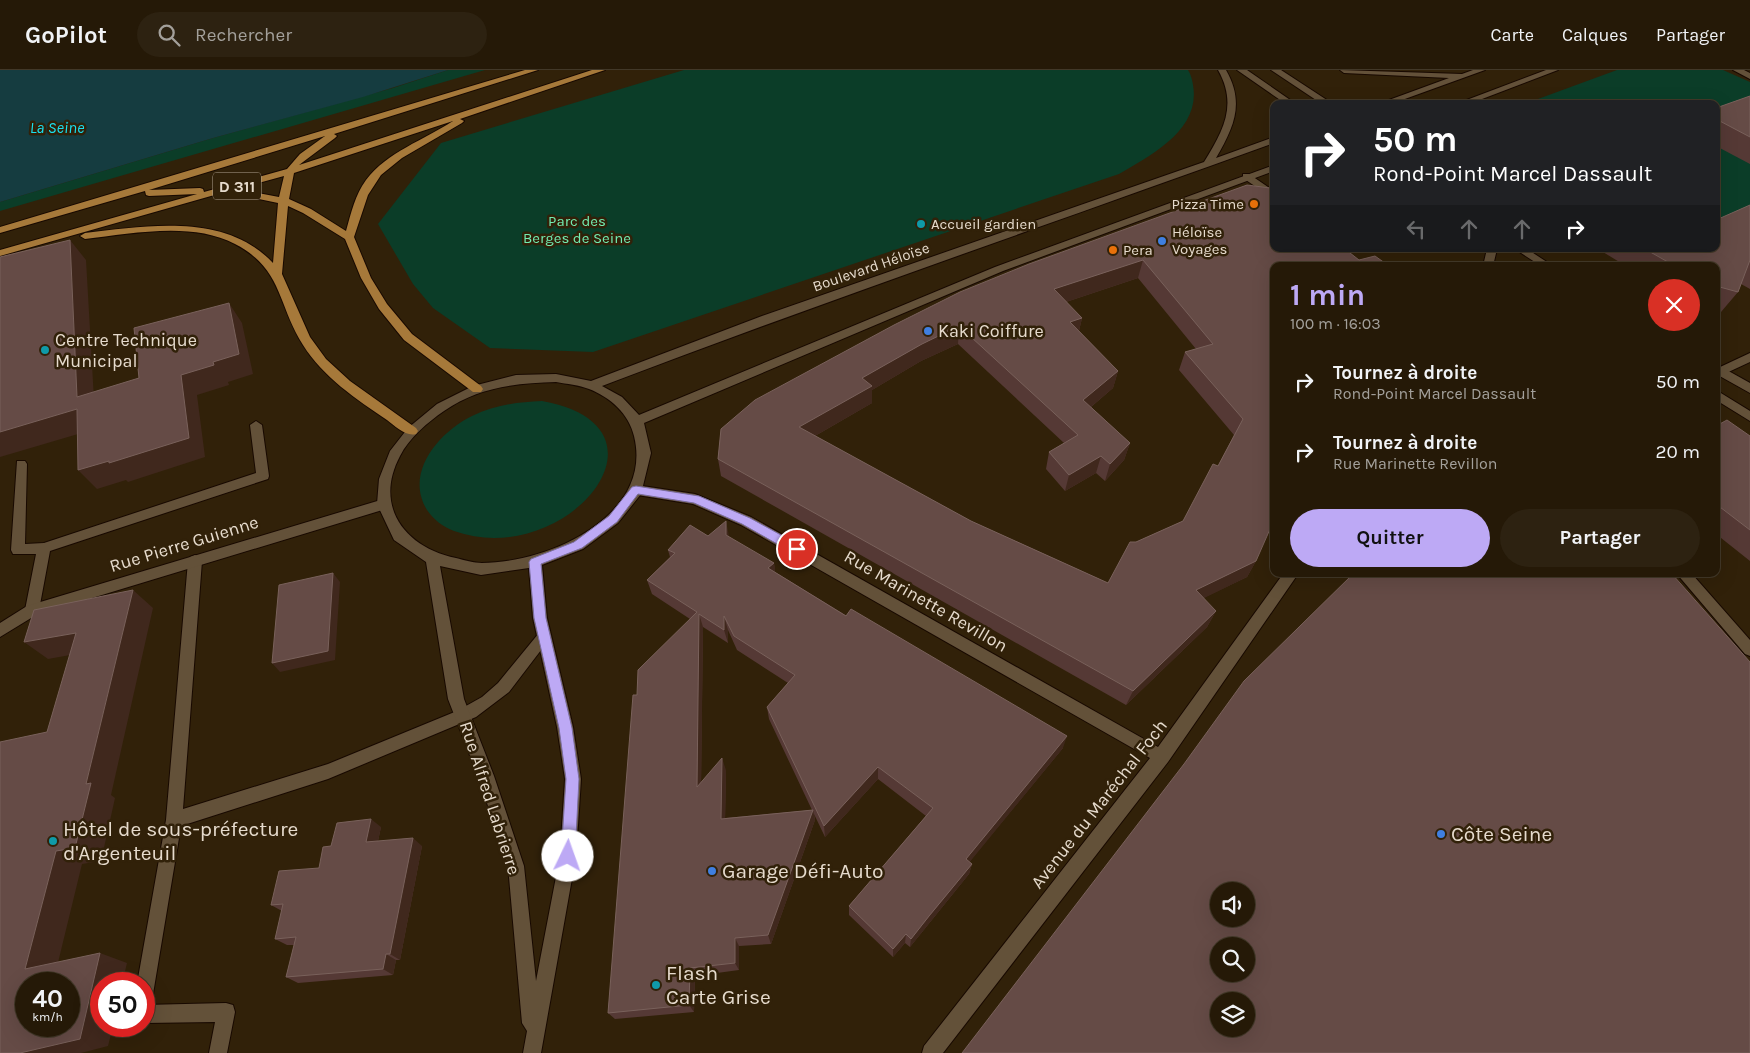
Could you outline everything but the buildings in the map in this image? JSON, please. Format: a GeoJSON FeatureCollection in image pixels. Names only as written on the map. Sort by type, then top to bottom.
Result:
{"type":"FeatureCollection","features":[{"type":"Feature","properties":{"kind":"main road","name":"D 311"},"geometry":{"type":"LineString","coordinates":[[0,230],[129,193],[534,70]]}},
{"type":"Feature","properties":{"kind":"main road","name":"D 311"},"geometry":{"type":"LineString","coordinates":[[0,253],[290,171],[601,70]]}},
{"type":"Feature","properties":{"kind":"main road"},"geometry":{"type":"LineString","coordinates":[[1209,162],[1229,127],[1232,113],[1231,92],[1222,70]]}},
{"type":"Feature","properties":{"kind":"main road"},"geometry":{"type":"LineString","coordinates":[[1241,70],[1286,100]]}},
{"type":"Feature","properties":{"kind":"main road"},"geometry":{"type":"LineString","coordinates":[[1275,70],[1323,100]]}},
{"type":"Feature","properties":{"kind":"main road"},"geometry":{"type":"LineString","coordinates":[[1344,70],[1461,76]]}},
{"type":"Feature","properties":{"kind":"main road"},"geometry":{"type":"LineString","coordinates":[[1393,100],[1481,70]]}},
{"type":"Feature","properties":{"kind":"main road"},"geometry":{"type":"LineString","coordinates":[[1471,100],[1554,70]]}},
{"type":"Feature","properties":{"kind":"main road"},"geometry":{"type":"LineString","coordinates":[[1737,70],[1750,76]]}},
{"type":"Feature","properties":{"kind":"main road"},"geometry":{"type":"LineString","coordinates":[[1486,100],[1488,94]]}},
{"type":"Feature","properties":{"kind":"main road"},"geometry":{"type":"LineString","coordinates":[[349,236],[370,182],[400,157],[473,112]]}},
{"type":"Feature","properties":{"kind":"main road"},"geometry":{"type":"LineString","coordinates":[[277,274],[284,200],[290,171],[298,161],[341,129]]}},
{"type":"Feature","properties":{"kind":"main road","name":"Boulevard Héloïse"},"geometry":{"type":"LineString","coordinates":[[592,385],[766,320],[1050,221],[1270,141]]}},
{"type":"Feature","properties":{"kind":"main road"},"geometry":{"type":"LineString","coordinates":[[637,421],[990,272],[1246,176],[1270,170]]}},
{"type":"Feature","properties":{"kind":"main road"},"geometry":{"type":"LineString","coordinates":[[1246,176],[1270,193]]}},
{"type":"Feature","properties":{"kind":"main road"},"geometry":{"type":"LineString","coordinates":[[129,193],[222,190],[284,200],[307,211],[349,236],[366,278],[382,306],[408,337],[477,389]]}},
{"type":"Feature","properties":{"kind":"main road"},"geometry":{"type":"LineString","coordinates":[[52,238],[177,228],[205,231],[232,238],[254,250],[277,274],[310,347],[324,365],[344,384],[412,431]]}},
{"type":"Feature","properties":{"kind":"main road"},"geometry":{"type":"LineString","coordinates":[[1528,252],[1542,262]]}},
{"type":"Feature","properties":{"kind":"main road"},"geometry":{"type":"LineString","coordinates":[[1720,369],[1750,357]]}},
{"type":"Feature","properties":{"kind":"main road"},"geometry":{"type":"LineString","coordinates":[[1720,370],[1750,389]]}},
{"type":"Feature","properties":{"kind":"main road"},"geometry":{"type":"LineString","coordinates":[[556,378],[592,385],[618,400],[637,421],[645,453],[636,490],[613,519],[578,545],[535,562],[481,569],[432,559],[399,536],[384,504],[385,479],[394,454],[412,431],[441,407],[477,389],[516,379],[556,378]]}},
{"type":"Feature","properties":{"kind":"main road"},"geometry":{"type":"LineString","coordinates":[[1720,398],[1750,417]]}},
{"type":"Feature","properties":{"kind":"main road"},"geometry":{"type":"LineString","coordinates":[[21,464],[18,550],[44,548],[32,610]]}},
{"type":"Feature","properties":{"kind":"main road","name":"Rue Marinette Revillon"},"geometry":{"type":"LineString","coordinates":[[636,490],[695,499],[746,521],[1162,757]]}},
{"type":"Feature","properties":{"kind":"main road","name":"Rue Pierre Guienne"},"geometry":{"type":"LineString","coordinates":[[0,631],[32,610],[384,504]]}},
{"type":"Feature","properties":{"kind":"main road","name":"Rue Alfred Labrierre"},"geometry":{"type":"LineString","coordinates":[[432,559],[456,699],[516,866],[532,1046]]}},
{"type":"Feature","properties":{"kind":"main road"},"geometry":{"type":"LineString","coordinates":[[148,972],[174,820],[195,561]]}},
{"type":"Feature","properties":{"kind":"main road","name":"Rue Alfred Labrierre"},"geometry":{"type":"LineString","coordinates":[[532,1046],[568,856],[573,779],[565,728],[540,618],[535,562]]}},
{"type":"Feature","properties":{"kind":"main road","name":"Avenue du Maréchal Foch"},"geometry":{"type":"LineString","coordinates":[[931,1053],[1162,757],[1233,660],[1289,577]]}},
{"type":"Feature","properties":{"kind":"main road"},"geometry":{"type":"LineString","coordinates":[[1687,577],[1750,650]]}},
{"type":"Feature","properties":{"kind":"main road"},"geometry":{"type":"LineString","coordinates":[[174,820],[244,800],[376,754],[463,716],[487,702],[508,682],[544,636]]}},
{"type":"Feature","properties":{"kind":"main road"},"geometry":{"type":"LineString","coordinates":[[155,1014],[226,1012],[218,1053]]}},
{"type":"Feature","properties":{"kind":"lane"},"geometry":{"type":"LineString","coordinates":[[44,548],[263,476],[256,425]]}},
{"type":"Feature","properties":{"kind":"green space"},"geometry":{"type":"Polygon","coordinates":[[[448,70],[485,70],[0,211],[0,202],[213,138],[393,88],[448,70]]]}},
{"type":"Feature","properties":{"kind":"green space","name":"Parc des Berges de Seine"},"geometry":{"type":"Polygon","coordinates":[[[684,70],[1188,70],[1193,83],[1193,101],[1189,115],[1182,128],[1171,139],[1159,149],[1119,174],[593,352],[490,348],[433,308],[413,284],[378,224],[441,143],[684,70]]]}},
{"type":"Feature","properties":{"kind":"green space"},"geometry":{"type":"Polygon","coordinates":[[[1617,70],[1723,70],[1750,82],[1750,224],[1720,232],[1720,100],[1538,99],[1617,70]]]}},
{"type":"Feature","properties":{"kind":"green space"},"geometry":{"type":"Polygon","coordinates":[[[542,401],[584,416],[605,438],[607,464],[594,491],[569,514],[535,531],[496,538],[454,531],[435,520],[427,510],[421,496],[420,482],[422,468],[428,455],[437,443],[460,423],[481,412],[506,405],[542,401]]]}},
{"type":"Feature","properties":{"kind":"water","name":"La Seine"},"geometry":{"type":"Polygon","coordinates":[[[0,70],[448,70],[363,97],[213,138],[0,202],[0,70]]]}},
{"type":"Feature","properties":{"kind":"place","name":"Pizza Time"},"geometry":{"type":"Point","coordinates":[1254,204]}},
{"type":"Feature","properties":{"kind":"place","name":"Accueil gardien"},"geometry":{"type":"Point","coordinates":[921,224]}},
{"type":"Feature","properties":{"kind":"place","name":"Héloïse Voyages"},"geometry":{"type":"Point","coordinates":[1162,241]}},
{"type":"Feature","properties":{"kind":"place","name":"Pera"},"geometry":{"type":"Point","coordinates":[1113,250]}},
{"type":"Feature","properties":{"kind":"place","name":"Kaki Coiffure"},"geometry":{"type":"Point","coordinates":[928,331]}},
{"type":"Feature","properties":{"kind":"place","name":"Centre Technique Municipal"},"geometry":{"type":"Point","coordinates":[45,350]}},
{"type":"Feature","properties":{"kind":"place","name":"Côte Seine"},"geometry":{"type":"Point","coordinates":[1441,834]}},
{"type":"Feature","properties":{"kind":"place","name":"Hôtel de sous-préfecture d'Argenteuil"},"geometry":{"type":"Point","coordinates":[53,841]}},
{"type":"Feature","properties":{"kind":"place","name":"Garage Défi-Auto"},"geometry":{"type":"Point","coordinates":[712,871]}},
{"type":"Feature","properties":{"kind":"place","name":"Flash Carte Grise"},"geometry":{"type":"Point","coordinates":[656,985]}},
{"type":"Feature","properties":{"kind":"route"},"geometry":{"type":"LineString","coordinates":[[568,856],[573,779],[565,728],[540,618],[535,562],[578,545],[613,519],[636,490],[695,499],[746,521],[797,549]]}}]}
